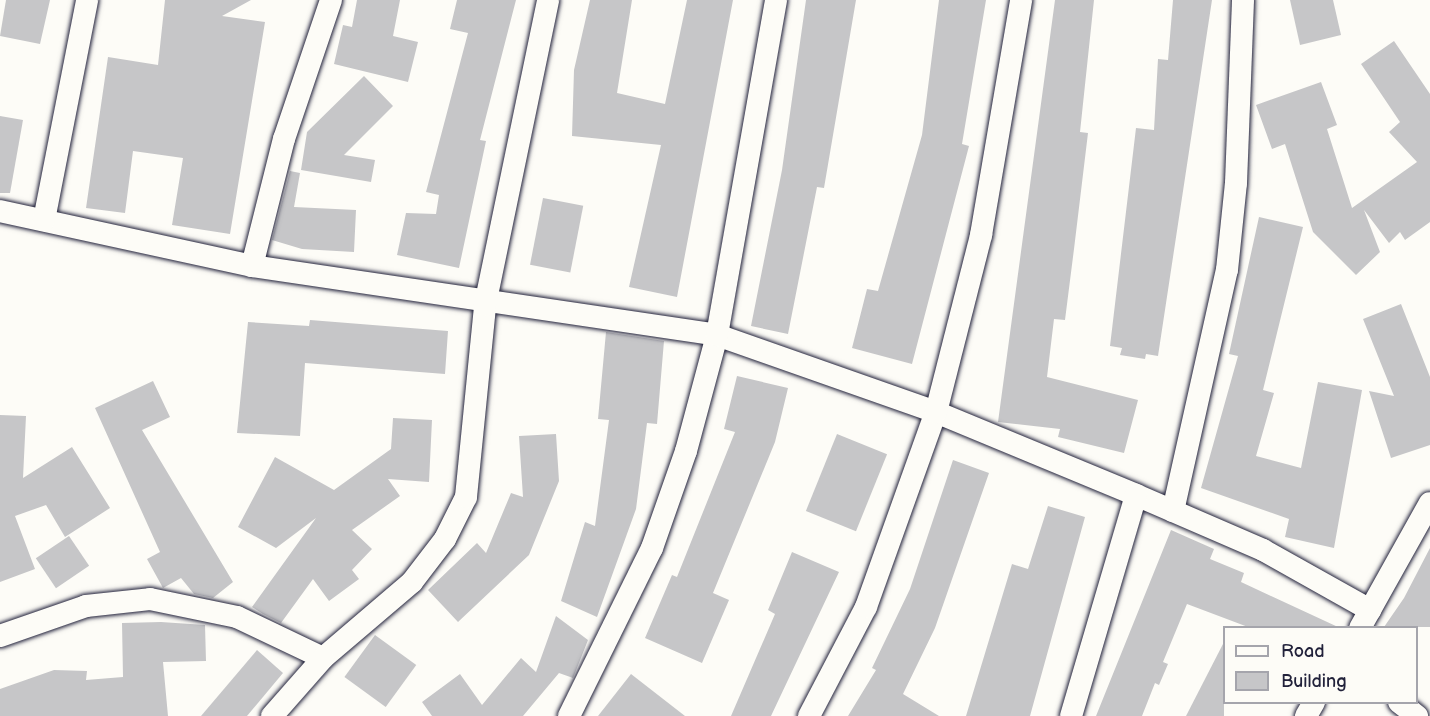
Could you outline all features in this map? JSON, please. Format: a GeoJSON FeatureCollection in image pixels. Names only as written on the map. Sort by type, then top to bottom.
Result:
{"type":"FeatureCollection","features":[{"type":"Feature","properties":{"kind":"street"},"geometry":{"type":"LineString","coordinates":[[44,220],[87,0]]}},
{"type":"Feature","properties":{"kind":"street"},"geometry":{"type":"LineString","coordinates":[[252,266],[284,139],[331,0]]}},
{"type":"Feature","properties":{"kind":"street"},"geometry":{"type":"LineString","coordinates":[[272,716],[323,658],[412,582],[445,539],[466,497],[485,305],[548,0]]}},
{"type":"Feature","properties":{"kind":"street"},"geometry":{"type":"LineString","coordinates":[[568,716],[652,548],[686,451],[717,335],[776,0]]}},
{"type":"Feature","properties":{"kind":"street"},"geometry":{"type":"LineString","coordinates":[[809,716],[866,607],[936,412],[981,234],[1021,0]]}},
{"type":"Feature","properties":{"kind":"street"},"geometry":{"type":"LineString","coordinates":[[1173,511],[1227,270],[1236,183],[1243,0]]}},
{"type":"Feature","properties":{"kind":"street"},"geometry":{"type":"LineString","coordinates":[[0,211],[252,266],[485,305],[717,335],[936,412],[1263,550],[1365,619],[1430,503]]}},
{"type":"Feature","properties":{"kind":"street"},"geometry":{"type":"LineString","coordinates":[[1071,716],[1137,495]]}},
{"type":"Feature","properties":{"kind":"street"},"geometry":{"type":"LineString","coordinates":[[0,636],[86,606],[150,599],[237,617],[323,658]]}},
{"type":"Feature","properties":{"kind":"street"},"geometry":{"type":"LineString","coordinates":[[1402,704],[1417,716]]}},
{"type":"Feature","properties":{"kind":"building"},"geometry":{"type":"Polygon","coordinates":[[[6,0],[50,0],[40,44],[0,36],[6,0]]]}},
{"type":"Feature","properties":{"kind":"building"},"geometry":{"type":"Polygon","coordinates":[[[165,0],[251,0],[222,16],[265,22],[230,234],[172,225],[183,158],[133,151],[125,213],[86,208],[108,57],[158,65],[165,0]]]}},
{"type":"Feature","properties":{"kind":"building"},"geometry":{"type":"Polygon","coordinates":[[[357,0],[400,0],[393,36],[418,42],[408,82],[334,64],[343,25],[352,27],[357,0]]]}},
{"type":"Feature","properties":{"kind":"building"},"geometry":{"type":"Polygon","coordinates":[[[457,0],[516,0],[480,140],[486,141],[459,268],[397,255],[406,213],[436,214],[439,195],[426,192],[468,33],[450,29],[457,0]]]}},
{"type":"Feature","properties":{"kind":"building"},"geometry":{"type":"Polygon","coordinates":[[[590,0],[632,0],[617,93],[665,104],[687,0],[733,0],[677,297],[629,287],[661,145],[572,136],[574,70],[590,0]]]}},
{"type":"Feature","properties":{"kind":"building"},"geometry":{"type":"Polygon","coordinates":[[[806,0],[856,0],[824,188],[817,187],[788,334],[751,326],[782,170],[806,0]]]}},
{"type":"Feature","properties":{"kind":"building"},"geometry":{"type":"Polygon","coordinates":[[[939,0],[986,0],[962,144],[969,146],[912,364],[852,348],[867,289],[878,291],[922,135],[939,0]]]}},
{"type":"Feature","properties":{"kind":"building"},"geometry":{"type":"Polygon","coordinates":[[[1055,0],[1094,0],[1080,132],[1088,133],[1074,249],[1065,320],[1054,319],[1047,377],[1138,400],[1124,453],[1058,437],[1060,429],[998,422],[1055,0]]]}},
{"type":"Feature","properties":{"kind":"building"},"geometry":{"type":"Polygon","coordinates":[[[1173,0],[1212,0],[1158,356],[1146,354],[1145,359],[1120,355],[1122,348],[1110,346],[1136,128],[1154,130],[1158,59],[1168,60],[1173,0]]]}},
{"type":"Feature","properties":{"kind":"building"},"geometry":{"type":"Polygon","coordinates":[[[1290,0],[1333,0],[1341,35],[1300,45],[1290,0]]]}},
{"type":"Feature","properties":{"kind":"building"},"geometry":{"type":"Polygon","coordinates":[[[1394,41],[1430,94],[1430,222],[1405,240],[1400,232],[1389,243],[1364,210],[1380,252],[1356,275],[1313,232],[1285,144],[1272,149],[1256,105],[1321,82],[1337,125],[1327,129],[1352,208],[1417,162],[1389,132],[1400,122],[1361,64],[1394,41]]]}},
{"type":"Feature","properties":{"kind":"building"},"geometry":{"type":"Polygon","coordinates":[[[364,76],[393,106],[344,155],[375,160],[371,182],[301,170],[307,132],[364,76]]]}},
{"type":"Feature","properties":{"kind":"building"},"geometry":{"type":"Polygon","coordinates":[[[0,116],[23,120],[10,193],[0,193],[0,116]]]}},
{"type":"Feature","properties":{"kind":"building"},"geometry":{"type":"Polygon","coordinates":[[[290,171],[300,173],[294,207],[356,210],[354,252],[302,249],[272,240],[290,171]]]}},
{"type":"Feature","properties":{"kind":"building"},"geometry":{"type":"Polygon","coordinates":[[[543,198],[583,206],[570,273],[530,265],[543,198]]]}},
{"type":"Feature","properties":{"kind":"building"},"geometry":{"type":"Polygon","coordinates":[[[1259,217],[1303,227],[1263,390],[1274,393],[1256,456],[1301,468],[1318,382],[1362,390],[1334,548],[1285,537],[1289,519],[1201,488],[1238,356],[1229,354],[1259,217]]]}},
{"type":"Feature","properties":{"kind":"building"},"geometry":{"type":"Polygon","coordinates":[[[1401,304],[1430,377],[1430,445],[1391,458],[1369,391],[1394,396],[1363,319],[1401,304]]]}},
{"type":"Feature","properties":{"kind":"building"},"geometry":{"type":"Polygon","coordinates":[[[310,320],[448,331],[445,374],[305,363],[300,436],[237,433],[248,322],[309,326],[310,320]]]}},
{"type":"Feature","properties":{"kind":"building"},"geometry":{"type":"Polygon","coordinates":[[[606,332],[664,341],[657,424],[647,423],[636,509],[597,617],[561,601],[585,522],[595,526],[609,420],[598,419],[606,332]]]}},
{"type":"Feature","properties":{"kind":"building"},"geometry":{"type":"Polygon","coordinates":[[[737,376],[788,388],[775,442],[713,593],[729,600],[702,663],[645,638],[672,575],[677,577],[735,432],[724,429],[737,376]]]}},
{"type":"Feature","properties":{"kind":"building"},"geometry":{"type":"Polygon","coordinates":[[[153,381],[170,417],[142,430],[233,582],[213,598],[194,594],[181,578],[163,588],[147,559],[160,552],[95,408],[153,381]]]}},
{"type":"Feature","properties":{"kind":"building"},"geometry":{"type":"Polygon","coordinates":[[[0,415],[26,416],[23,478],[72,447],[110,508],[65,537],[46,505],[15,516],[35,569],[0,582],[0,415]]]}},
{"type":"Feature","properties":{"kind":"building"},"geometry":{"type":"Polygon","coordinates":[[[393,418],[432,420],[429,482],[388,479],[400,496],[352,530],[372,549],[352,570],[359,579],[329,601],[313,579],[281,623],[252,607],[316,518],[276,548],[238,527],[275,457],[334,490],[391,449],[393,418]]]}},
{"type":"Feature","properties":{"kind":"building"},"geometry":{"type":"Polygon","coordinates":[[[556,434],[559,481],[529,555],[458,622],[428,590],[477,543],[486,553],[511,493],[523,497],[519,436],[556,434]]]}},
{"type":"Feature","properties":{"kind":"building"},"geometry":{"type":"Polygon","coordinates":[[[837,434],[887,454],[856,531],[806,511],[837,434]]]}},
{"type":"Feature","properties":{"kind":"building"},"geometry":{"type":"Polygon","coordinates":[[[953,460],[989,473],[935,628],[903,694],[939,716],[848,716],[876,670],[872,668],[910,589],[953,460]]]}},
{"type":"Feature","properties":{"kind":"building"},"geometry":{"type":"Polygon","coordinates":[[[1048,506],[1085,517],[1030,716],[966,716],[1012,564],[1028,569],[1048,506]]]}},
{"type":"Feature","properties":{"kind":"building"},"geometry":{"type":"Polygon","coordinates":[[[1171,530],[1214,549],[1210,559],[1244,573],[1241,582],[1336,626],[1245,626],[1187,604],[1163,662],[1168,664],[1159,685],[1155,683],[1142,716],[1096,716],[1171,530]]]}},
{"type":"Feature","properties":{"kind":"building"},"geometry":{"type":"Polygon","coordinates":[[[69,536],[89,566],[56,588],[36,558],[69,536]]]}},
{"type":"Feature","properties":{"kind":"building"},"geometry":{"type":"Polygon","coordinates":[[[1430,548],[1430,627],[1385,626],[1404,598],[1430,548]]]}},
{"type":"Feature","properties":{"kind":"building"},"geometry":{"type":"Polygon","coordinates":[[[792,552],[839,572],[771,716],[731,716],[775,614],[768,610],[792,552]]]}},
{"type":"Feature","properties":{"kind":"building"},"geometry":{"type":"Polygon","coordinates":[[[556,616],[588,640],[573,678],[559,673],[523,716],[432,716],[422,702],[460,674],[482,705],[521,658],[536,672],[556,616]]]}},
{"type":"Feature","properties":{"kind":"building"},"geometry":{"type":"Polygon","coordinates":[[[161,622],[205,625],[206,661],[163,662],[168,716],[0,716],[0,689],[54,670],[87,671],[86,680],[123,677],[122,623],[161,622]]]}},
{"type":"Feature","properties":{"kind":"building"},"geometry":{"type":"Polygon","coordinates":[[[375,635],[416,665],[386,707],[344,677],[375,635]]]}},
{"type":"Feature","properties":{"kind":"building"},"geometry":{"type":"Polygon","coordinates":[[[1223,644],[1224,716],[1186,716],[1223,644]]]}},
{"type":"Feature","properties":{"kind":"building"},"geometry":{"type":"Polygon","coordinates":[[[257,650],[283,673],[247,716],[201,716],[257,650]]]}},
{"type":"Feature","properties":{"kind":"building"},"geometry":{"type":"Polygon","coordinates":[[[631,674],[685,716],[598,716],[631,674]]]}}]}
